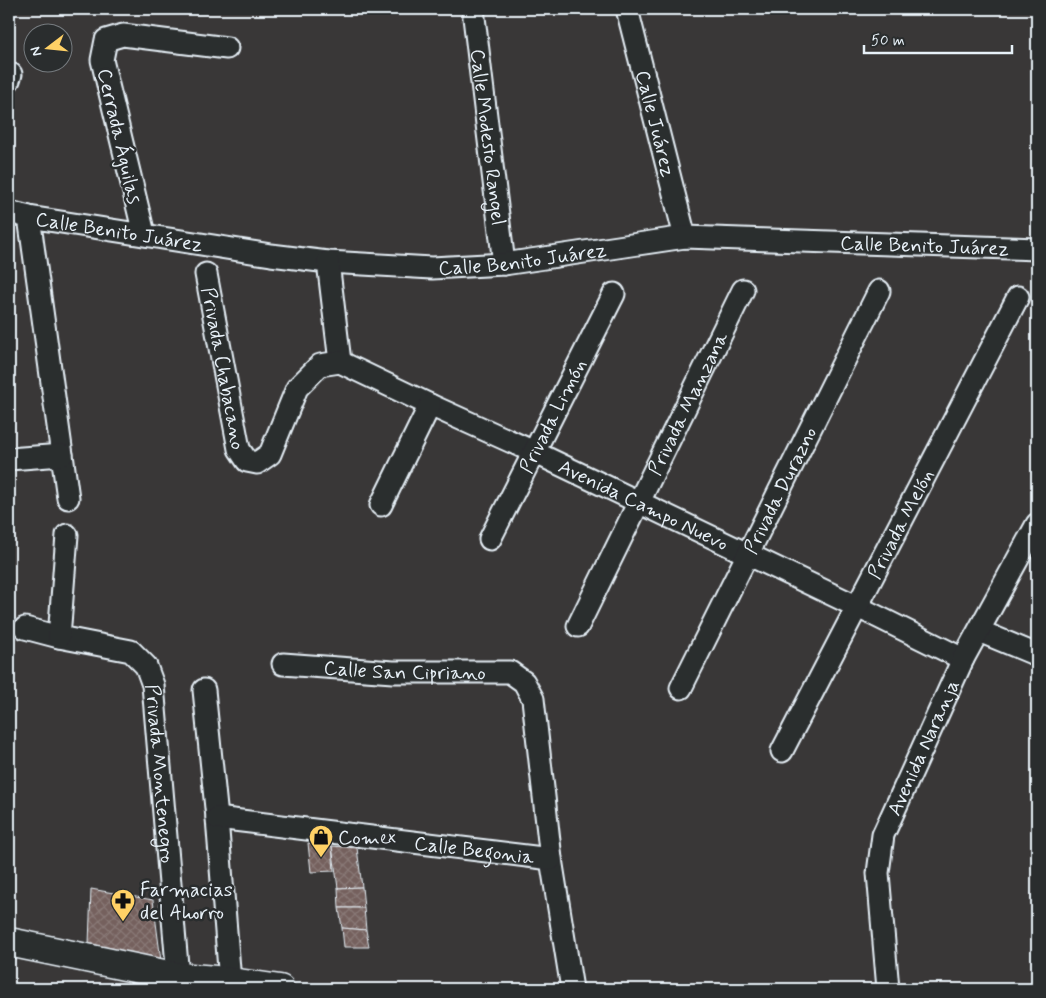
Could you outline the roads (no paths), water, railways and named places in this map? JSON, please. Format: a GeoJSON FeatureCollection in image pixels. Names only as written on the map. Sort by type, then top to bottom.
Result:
{"type":"FeatureCollection","features":[{"type":"Feature","properties":{"kind":"main road"},"geometry":{"type":"LineString","coordinates":[[9,942],[178,977],[280,989]]}},
{"type":"Feature","properties":{"kind":"street","name":"Calle Modesto Rangel"},"geometry":{"type":"LineString","coordinates":[[473,9],[504,264]]}},
{"type":"Feature","properties":{"kind":"street","name":"Calle Juárez"},"geometry":{"type":"LineString","coordinates":[[627,9],[684,237]]}},
{"type":"Feature","properties":{"kind":"street","name":"Cerrada Águilas"},"geometry":{"type":"LineString","coordinates":[[144,234],[102,60],[106,40],[123,35],[227,48]]}},
{"type":"Feature","properties":{"kind":"street","name":"Calle Benito Juárez"},"geometry":{"type":"LineString","coordinates":[[19,215],[271,255],[328,262],[432,268],[504,264],[684,237],[1037,249]]}},
{"type":"Feature","properties":{"kind":"street"},"geometry":{"type":"LineString","coordinates":[[19,215],[68,498]]}},
{"type":"Feature","properties":{"kind":"street"},"geometry":{"type":"LineString","coordinates":[[328,262],[340,362]]}},
{"type":"Feature","properties":{"kind":"street","name":"Privada Chabacano"},"geometry":{"type":"LineString","coordinates":[[206,274],[239,449],[247,461],[257,463],[270,454],[297,388],[320,365],[340,362]]}},
{"type":"Feature","properties":{"kind":"street","name":"Privada Manzana"},"geometry":{"type":"LineString","coordinates":[[578,626],[743,290]]}},
{"type":"Feature","properties":{"kind":"street","name":"Privada Durazno"},"geometry":{"type":"LineString","coordinates":[[681,688],[879,291]]}},
{"type":"Feature","properties":{"kind":"street","name":"Privada Limón"},"geometry":{"type":"LineString","coordinates":[[490,539],[614,294]]}},
{"type":"Feature","properties":{"kind":"street","name":"Privada Melón"},"geometry":{"type":"LineString","coordinates":[[782,751],[1018,297]]}},
{"type":"Feature","properties":{"kind":"street","name":"Avenida Campo Nuevo"},"geometry":{"type":"LineString","coordinates":[[340,362],[748,554],[963,659]]}},
{"type":"Feature","properties":{"kind":"street"},"geometry":{"type":"LineString","coordinates":[[381,505],[430,405]]}},
{"type":"Feature","properties":{"kind":"street"},"geometry":{"type":"LineString","coordinates":[[9,459],[62,455]]}},
{"type":"Feature","properties":{"kind":"street","name":"Avenida Naranja"},"geometry":{"type":"LineString","coordinates":[[888,989],[878,873],[883,835],[963,659],[1037,524]]}},
{"type":"Feature","properties":{"kind":"street"},"geometry":{"type":"LineString","coordinates":[[59,637],[66,535]]}},
{"type":"Feature","properties":{"kind":"street","name":"Privada Montenegro"},"geometry":{"type":"LineString","coordinates":[[24,628],[131,651],[146,666],[153,685],[178,977]]}},
{"type":"Feature","properties":{"kind":"street"},"geometry":{"type":"LineString","coordinates":[[979,631],[1037,655]]}},
{"type":"Feature","properties":{"kind":"street","name":"Calle San Cipriano"},"geometry":{"type":"LineString","coordinates":[[283,664],[393,672],[510,672],[524,682],[533,699],[551,859]]}},
{"type":"Feature","properties":{"kind":"street"},"geometry":{"type":"LineString","coordinates":[[204,690],[217,818],[230,982]]}},
{"type":"Feature","properties":{"kind":"street","name":"Calle Begonia"},"geometry":{"type":"LineString","coordinates":[[217,818],[551,859]]}},
{"type":"Feature","properties":{"kind":"street"},"geometry":{"type":"LineString","coordinates":[[551,859],[572,989]]}},
{"type":"Feature","properties":{"kind":"place","name":"Comex"},"geometry":{"type":"Point","coordinates":[321,858]}},
{"type":"Feature","properties":{"kind":"place","name":"Farmacias del Ahorro"},"geometry":{"type":"Point","coordinates":[123,922]}}]}
